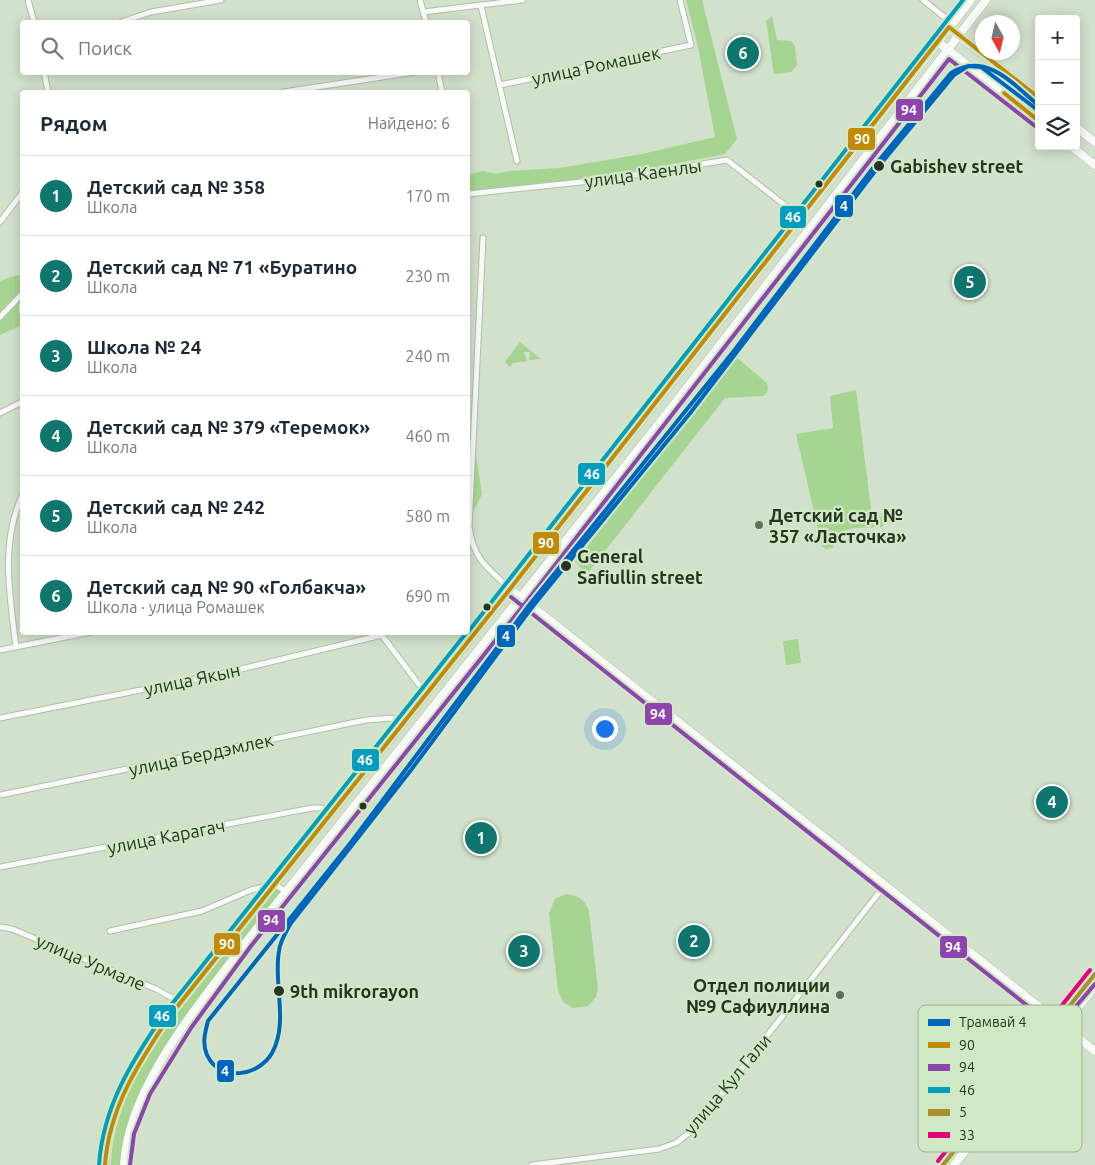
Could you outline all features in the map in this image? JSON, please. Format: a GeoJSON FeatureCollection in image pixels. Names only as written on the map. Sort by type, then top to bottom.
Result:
{"type":"FeatureCollection","features":[{"type":"Feature","properties":{"kind":"street"},"geometry":{"type":"LineString","coordinates":[[28,0],[33,20]]}},
{"type":"Feature","properties":{"kind":"street"},"geometry":{"type":"LineString","coordinates":[[127,20],[151,12],[221,0]]}},
{"type":"Feature","properties":{"kind":"street"},"geometry":{"type":"LineString","coordinates":[[420,0],[425,20]]}},
{"type":"Feature","properties":{"kind":"street"},"geometry":{"type":"LineString","coordinates":[[423,12],[523,0]]}},
{"type":"Feature","properties":{"kind":"street","name":"улица Ромашек"},"geometry":{"type":"LineString","coordinates":[[500,85],[691,45],[680,0]]}},
{"type":"Feature","properties":{"kind":"street"},"geometry":{"type":"LineString","coordinates":[[923,0],[951,25],[958,35],[1035,95]]}},
{"type":"Feature","properties":{"kind":"street"},"geometry":{"type":"LineString","coordinates":[[105,1165],[109,1130],[126,1085],[139,1061],[181,1003],[510,589],[971,0]]}},
{"type":"Feature","properties":{"kind":"street"},"geometry":{"type":"LineString","coordinates":[[124,1165],[128,1132],[134,1113],[158,1067],[207,994],[286,892],[522,597],[986,0]]}},
{"type":"Feature","properties":{"kind":"street"},"geometry":{"type":"LineString","coordinates":[[481,6],[517,161]]}},
{"type":"Feature","properties":{"kind":"street"},"geometry":{"type":"LineString","coordinates":[[938,42],[1035,118]]}},
{"type":"Feature","properties":{"kind":"street"},"geometry":{"type":"LineString","coordinates":[[45,75],[48,90]]}},
{"type":"Feature","properties":{"kind":"street"},"geometry":{"type":"LineString","coordinates":[[297,90],[395,75]]}},
{"type":"Feature","properties":{"kind":"street"},"geometry":{"type":"LineString","coordinates":[[439,75],[442,90]]}},
{"type":"Feature","properties":{"kind":"street"},"geometry":{"type":"LineString","coordinates":[[1080,130],[1095,142]]}},
{"type":"Feature","properties":{"kind":"street"},"geometry":{"type":"LineString","coordinates":[[1076,150],[1095,165]]}},
{"type":"Feature","properties":{"kind":"street","name":"улица Каенлы"},"geometry":{"type":"LineString","coordinates":[[470,194],[610,179],[727,160],[800,217]]}},
{"type":"Feature","properties":{"kind":"street"},"geometry":{"type":"LineString","coordinates":[[0,222],[20,196]]}},
{"type":"Feature","properties":{"kind":"street"},"geometry":{"type":"LineString","coordinates":[[470,506],[483,238]]}},
{"type":"Feature","properties":{"kind":"street"},"geometry":{"type":"LineString","coordinates":[[0,317],[20,296]]}},
{"type":"Feature","properties":{"kind":"street"},"geometry":{"type":"LineString","coordinates":[[0,413],[20,403]]}},
{"type":"Feature","properties":{"kind":"street"},"geometry":{"type":"LineString","coordinates":[[16,647],[8,569],[8,536],[20,501]]}},
{"type":"Feature","properties":{"kind":"street"},"geometry":{"type":"LineString","coordinates":[[470,532],[473,549],[482,562],[510,589],[1036,1005]]}},
{"type":"Feature","properties":{"kind":"street"},"geometry":{"type":"LineString","coordinates":[[0,650],[77,635]]}},
{"type":"Feature","properties":{"kind":"street","name":"улица Якын"},"geometry":{"type":"LineString","coordinates":[[0,718],[216,675],[377,635]]}},
{"type":"Feature","properties":{"kind":"street"},"geometry":{"type":"LineString","coordinates":[[382,635],[426,694]]}},
{"type":"Feature","properties":{"kind":"street","name":"улица Бердэмлек"},"geometry":{"type":"LineString","coordinates":[[0,795],[366,720],[391,718],[403,723]]}},
{"type":"Feature","properties":{"kind":"street","name":"улица Карагач"},"geometry":{"type":"LineString","coordinates":[[0,867],[312,808],[322,808],[330,814]]}},
{"type":"Feature","properties":{"kind":"street"},"geometry":{"type":"LineString","coordinates":[[275,884],[286,892]]}},
{"type":"Feature","properties":{"kind":"street"},"geometry":{"type":"LineString","coordinates":[[110,931],[202,911],[251,890],[275,884]]}},
{"type":"Feature","properties":{"kind":"street","name":"улица Кул Гали"},"geometry":{"type":"LineString","coordinates":[[532,1165],[658,1149],[676,1143],[694,1129],[885,886]]}},
{"type":"Feature","properties":{"kind":"street","name":"улица Урмале"},"geometry":{"type":"LineString","coordinates":[[0,927],[12,929],[148,986],[181,1003]]}},
{"type":"Feature","properties":{"kind":"street"},"geometry":{"type":"LineString","coordinates":[[1069,1005],[1095,974]]}},
{"type":"Feature","properties":{"kind":"street"},"geometry":{"type":"LineString","coordinates":[[1080,1005],[1095,986]]}},
{"type":"Feature","properties":{"kind":"street"},"geometry":{"type":"LineString","coordinates":[[1082,1041],[1095,1051]]}},
{"type":"Feature","properties":{"kind":"street"},"geometry":{"type":"LineString","coordinates":[[943,1165],[953,1152]]}},
{"type":"Feature","properties":{"kind":"street"},"geometry":{"type":"LineString","coordinates":[[954,1165],[964,1152]]}},
{"type":"Feature","properties":{"kind":"green space"},"geometry":{"type":"Polygon","coordinates":[[[686,0],[702,0],[737,139],[725,154],[567,181],[472,192],[470,190],[470,174],[483,171],[496,174],[509,171],[559,168],[642,154],[715,137],[698,47],[686,0]]]}},
{"type":"Feature","properties":{"kind":"green space"},"geometry":{"type":"Polygon","coordinates":[[[772,16],[777,40],[791,41],[795,46],[797,65],[791,72],[774,74],[766,21],[772,16]]]}},
{"type":"Feature","properties":{"kind":"green space"},"geometry":{"type":"Polygon","coordinates":[[[17,275],[20,276],[20,304],[18,304],[20,326],[0,335],[0,281],[17,275]]]}},
{"type":"Feature","properties":{"kind":"green space"},"geometry":{"type":"Polygon","coordinates":[[[520,342],[541,359],[529,360],[530,352],[524,352],[527,361],[513,363],[510,367],[505,362],[520,342]]]}},
{"type":"Feature","properties":{"kind":"green space"},"geometry":{"type":"Polygon","coordinates":[[[736,357],[767,383],[768,390],[764,396],[725,398],[587,574],[575,562],[736,357]]]}},
{"type":"Feature","properties":{"kind":"green space"},"geometry":{"type":"Polygon","coordinates":[[[856,390],[872,517],[888,516],[882,527],[855,528],[836,533],[833,548],[826,549],[822,546],[796,434],[833,428],[830,396],[856,390]]]}},
{"type":"Feature","properties":{"kind":"green space"},"geometry":{"type":"Polygon","coordinates":[[[475,449],[482,494],[470,518],[470,453],[475,449]]]}},
{"type":"Feature","properties":{"kind":"green space"},"geometry":{"type":"Polygon","coordinates":[[[798,639],[801,663],[786,665],[783,641],[798,639]]]}},
{"type":"Feature","properties":{"kind":"green space"},"geometry":{"type":"Polygon","coordinates":[[[275,888],[281,893],[182,1020],[160,1055],[142,1091],[129,1128],[122,1165],[111,1165],[116,1128],[129,1090],[148,1054],[198,982],[275,888]]]}},
{"type":"Feature","properties":{"kind":"green space"},"geometry":{"type":"Polygon","coordinates":[[[566,894],[580,899],[589,911],[598,989],[596,997],[588,1006],[573,1008],[563,1002],[558,991],[549,913],[555,899],[566,894]]]}},
{"type":"Feature","properties":{"kind":"tram line","name":"4"},"geometry":{"type":"LineString","coordinates":[[972,66],[987,68],[998,73],[1038,105]]}},
{"type":"Feature","properties":{"kind":"tram line","name":"4"},"geometry":{"type":"LineString","coordinates":[[967,67],[972,66]]}},
{"type":"Feature","properties":{"kind":"tram line","name":"4"},"geometry":{"type":"LineString","coordinates":[[967,67],[972,66]]}},
{"type":"Feature","properties":{"kind":"tram line","name":"4"},"geometry":{"type":"LineString","coordinates":[[972,66],[981,67],[1035,108]]}},
{"type":"Feature","properties":{"kind":"tram line","name":"4"},"geometry":{"type":"LineString","coordinates":[[967,67],[954,75],[879,166],[691,412],[533,606],[411,770],[291,923],[282,940],[279,951],[280,1016],[277,1041],[272,1053],[266,1061],[249,1071],[230,1073],[221,1070],[213,1064],[207,1055],[204,1042],[208,1021],[352,841],[530,604],[733,352],[876,164],[951,73],[967,67]]}},
{"type":"Feature","properties":{"kind":"transit line","name":"46"},"geometry":{"type":"LineString","coordinates":[[470,629],[963,0]]}},
{"type":"Feature","properties":{"kind":"transit line","name":"90"},"geometry":{"type":"LineString","coordinates":[[105,1165],[112,1124],[127,1087],[146,1052],[169,1017],[510,589],[949,27],[1035,95]]}},
{"type":"Feature","properties":{"kind":"transit line","name":"94"},"geometry":{"type":"LineString","coordinates":[[130,1165],[134,1134],[150,1094],[191,1028],[251,946],[527,601],[949,59],[1035,126]]}},
{"type":"Feature","properties":{"kind":"transit line","name":"90"},"geometry":{"type":"LineString","coordinates":[[1004,93],[1035,118]]}},
{"type":"Feature","properties":{"kind":"transit line","name":"94"},"geometry":{"type":"LineString","coordinates":[[511,597],[1026,1005]]}},
{"type":"Feature","properties":{"kind":"transit line","name":"46"},"geometry":{"type":"LineString","coordinates":[[99,1165],[106,1123],[121,1085],[130,1067],[164,1014],[465,635]]}},
{"type":"Feature","properties":{"kind":"transit line","name":"33"},"geometry":{"type":"LineString","coordinates":[[1062,1005],[1090,970]]}},
{"type":"Feature","properties":{"kind":"transit line","name":"5"},"geometry":{"type":"LineString","coordinates":[[1070,1005],[1095,974]]}},
{"type":"Feature","properties":{"kind":"transit line","name":"94"},"geometry":{"type":"LineString","coordinates":[[1077,1005],[1095,984]]}},
{"type":"Feature","properties":{"kind":"transit line","name":"33"},"geometry":{"type":"LineString","coordinates":[[938,1161],[945,1152]]}},
{"type":"Feature","properties":{"kind":"transit line","name":"5"},"geometry":{"type":"LineString","coordinates":[[943,1165],[953,1152]]}},
{"type":"Feature","properties":{"kind":"place","name":"Детский сад № 90 «Голбакча»"},"geometry":{"type":"Point","coordinates":[743,53]}},
{"type":"Feature","properties":{"kind":"place","name":"Gabishev street"},"geometry":{"type":"Point","coordinates":[879,166]}},
{"type":"Feature","properties":{"kind":"place","name":"Детский сад № 242"},"geometry":{"type":"Point","coordinates":[970,282]}},
{"type":"Feature","properties":{"kind":"place","name":"Детский сад № 357 «Ласточка»"},"geometry":{"type":"Point","coordinates":[759,525]}},
{"type":"Feature","properties":{"kind":"place","name":"General Safiullin street"},"geometry":{"type":"Point","coordinates":[566,566]}},
{"type":"Feature","properties":{"kind":"place","name":"Детский сад № 379 «Теремок»"},"geometry":{"type":"Point","coordinates":[1052,802]}},
{"type":"Feature","properties":{"kind":"place","name":"Детский сад № 358"},"geometry":{"type":"Point","coordinates":[481,838]}},
{"type":"Feature","properties":{"kind":"place","name":"Детский сад № 71 «Буратино"},"geometry":{"type":"Point","coordinates":[694,941]}},
{"type":"Feature","properties":{"kind":"place","name":"Школа № 24"},"geometry":{"type":"Point","coordinates":[524,951]}},
{"type":"Feature","properties":{"kind":"place","name":"9th mikrorayon"},"geometry":{"type":"Point","coordinates":[279,991]}},
{"type":"Feature","properties":{"kind":"place","name":"Отдел полиции №9 Сафиуллина"},"geometry":{"type":"Point","coordinates":[840,995]}}]}
